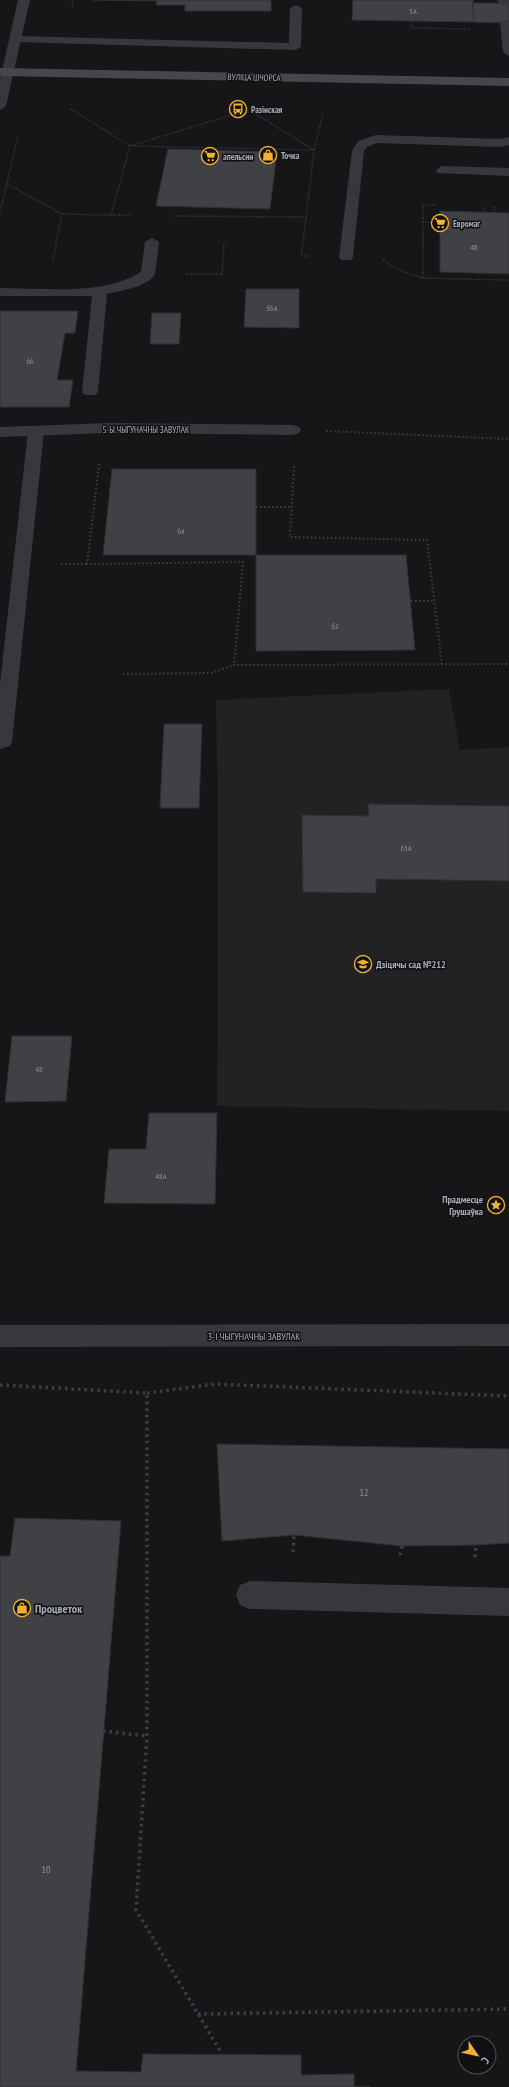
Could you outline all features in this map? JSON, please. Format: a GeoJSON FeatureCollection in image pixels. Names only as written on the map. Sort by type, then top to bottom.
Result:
{"type":"FeatureCollection","features":[{"type":"Feature","properties":{"kind":"main road","name":"ВУЛІЦА ШЧОРСА"},"geometry":{"type":"LineString","coordinates":[[4,72],[509,82]]}},
{"type":"Feature","properties":{"kind":"street"},"geometry":{"type":"LineString","coordinates":[[0,106],[4,72],[16,39],[24,0]]}},
{"type":"Feature","properties":{"kind":"street"},"geometry":{"type":"LineString","coordinates":[[16,39],[295,47],[296,8]]}},
{"type":"Feature","properties":{"kind":"street"},"geometry":{"type":"LineString","coordinates":[[506,26],[509,52]]}},
{"type":"Feature","properties":{"kind":"street"},"geometry":{"type":"LineString","coordinates":[[346,257],[358,151],[362,144],[376,140],[500,143],[509,141]]}},
{"type":"Feature","properties":{"kind":"street"},"geometry":{"type":"LineString","coordinates":[[442,170],[509,172]]}},
{"type":"Feature","properties":{"kind":"street"},"geometry":{"type":"LineString","coordinates":[[0,292],[100,292],[136,282],[148,274],[152,242]]}},
{"type":"Feature","properties":{"kind":"street"},"geometry":{"type":"LineString","coordinates":[[90,392],[100,292]]}},
{"type":"Feature","properties":{"kind":"street","name":"5-Ы ЧЫГУНАЧНЫ ЗАВУЛАК"},"geometry":{"type":"LineString","coordinates":[[0,432],[110,428],[293,430]]}},
{"type":"Feature","properties":{"kind":"street"},"geometry":{"type":"LineString","coordinates":[[0,742],[3,742],[36,431]]}},
{"type":"Feature","properties":{"kind":"street","name":"3-І ЧЫГУНАЧНЫ ЗАВУЛАК"},"geometry":{"type":"LineString","coordinates":[[0,1336],[509,1335]]}},
{"type":"Feature","properties":{"kind":"street"},"geometry":{"type":"LineString","coordinates":[[250,1595],[509,1602]]}},
{"type":"Feature","properties":{"kind":"path"},"geometry":{"type":"LineString","coordinates":[[410,21],[412,28],[506,26]]}},
{"type":"Feature","properties":{"kind":"path"},"geometry":{"type":"LineString","coordinates":[[66,106],[130,146],[314,150]]}},
{"type":"Feature","properties":{"kind":"path"},"geometry":{"type":"LineString","coordinates":[[249,110],[314,150]]}},
{"type":"Feature","properties":{"kind":"path"},"geometry":{"type":"LineString","coordinates":[[324,111],[314,150],[301,256],[381,258],[398,270],[424,278],[509,280]]}},
{"type":"Feature","properties":{"kind":"path"},"geometry":{"type":"LineString","coordinates":[[130,146],[241,112]]}},
{"type":"Feature","properties":{"kind":"path"},"geometry":{"type":"LineString","coordinates":[[0,213],[18,134]]}},
{"type":"Feature","properties":{"kind":"path"},"geometry":{"type":"LineString","coordinates":[[111,215],[130,146]]}},
{"type":"Feature","properties":{"kind":"path"},"geometry":{"type":"LineString","coordinates":[[7,184],[62,214],[134,215]]}},
{"type":"Feature","properties":{"kind":"path"},"geometry":{"type":"LineString","coordinates":[[424,278],[423,205],[438,205]]}},
{"type":"Feature","properties":{"kind":"path"},"geometry":{"type":"LineString","coordinates":[[484,212],[483,206],[494,207],[495,212]]}},
{"type":"Feature","properties":{"kind":"path"},"geometry":{"type":"LineString","coordinates":[[173,216],[306,217]]}},
{"type":"Feature","properties":{"kind":"path"},"geometry":{"type":"LineString","coordinates":[[423,222],[440,223]]}},
{"type":"Feature","properties":{"kind":"path"},"geometry":{"type":"LineString","coordinates":[[148,274],[222,274],[224,243]]}},
{"type":"Feature","properties":{"kind":"path"},"geometry":{"type":"LineString","coordinates":[[110,428],[101,440],[87,564],[243,562],[234,665]]}},
{"type":"Feature","properties":{"kind":"path"},"geometry":{"type":"LineString","coordinates":[[293,430],[509,439]]}},
{"type":"Feature","properties":{"kind":"path"},"geometry":{"type":"LineString","coordinates":[[294,465],[290,537],[427,540],[442,666]]}},
{"type":"Feature","properties":{"kind":"path"},"geometry":{"type":"LineString","coordinates":[[256,507],[291,507]]}},
{"type":"Feature","properties":{"kind":"path"},"geometry":{"type":"LineString","coordinates":[[411,601],[434,601]]}},
{"type":"Feature","properties":{"kind":"path"},"geometry":{"type":"LineString","coordinates":[[123,674],[211,674],[234,665],[442,666],[509,664]]}},
{"type":"Feature","properties":{"kind":"path"},"geometry":{"type":"LineString","coordinates":[[0,1385],[147,1393],[215,1384],[509,1396]]}},
{"type":"Feature","properties":{"kind":"path"},"geometry":{"type":"LineString","coordinates":[[147,1393],[147,1736],[136,1910],[222,2054]]}},
{"type":"Feature","properties":{"kind":"path"},"geometry":{"type":"LineString","coordinates":[[475,1561],[476,1545]]}},
{"type":"Feature","properties":{"kind":"path"},"geometry":{"type":"LineString","coordinates":[[103,1731],[147,1736]]}},
{"type":"Feature","properties":{"kind":"path"},"geometry":{"type":"LineString","coordinates":[[198,2014],[509,2009]]}},
{"type":"Feature","properties":{"kind":"shaded area","name":"Дзіцячы сад №212"},"geometry":{"type":"Polygon","coordinates":[[[449,689],[460,750],[509,747],[509,1111],[217,1106],[218,821],[216,700],[449,689]]]}},
{"type":"Feature","properties":{"kind":"building"},"geometry":{"type":"Polygon","coordinates":[[[93,0],[271,0],[271,11],[185,11],[185,5],[156,5],[157,1],[93,0]]]}},
{"type":"Feature","properties":{"kind":"building"},"geometry":{"type":"Polygon","coordinates":[[[353,0],[473,0],[474,22],[352,20],[353,0]]]}},
{"type":"Feature","properties":{"kind":"building"},"geometry":{"type":"Polygon","coordinates":[[[473,3],[509,3],[509,23],[474,22],[473,3]]]}},
{"type":"Feature","properties":{"kind":"building"},"geometry":{"type":"Polygon","coordinates":[[[168,149],[277,152],[270,209],[156,206],[168,149]]]}},
{"type":"Feature","properties":{"kind":"building"},"geometry":{"type":"Polygon","coordinates":[[[440,211],[509,213],[509,274],[440,272],[440,211]]]}},
{"type":"Feature","properties":{"kind":"building"},"geometry":{"type":"Polygon","coordinates":[[[246,289],[299,289],[299,328],[244,327],[246,289]]]}},
{"type":"Feature","properties":{"kind":"building"},"geometry":{"type":"Polygon","coordinates":[[[0,311],[78,311],[75,333],[65,333],[57,380],[73,380],[69,407],[0,407],[0,311]]]}},
{"type":"Feature","properties":{"kind":"building"},"geometry":{"type":"Polygon","coordinates":[[[152,313],[181,313],[179,344],[150,344],[152,313]]]}},
{"type":"Feature","properties":{"kind":"building"},"geometry":{"type":"Polygon","coordinates":[[[112,469],[256,469],[256,555],[103,555],[112,469]]]}},
{"type":"Feature","properties":{"kind":"building"},"geometry":{"type":"Polygon","coordinates":[[[256,555],[406,555],[415,650],[256,651],[256,555]]]}},
{"type":"Feature","properties":{"kind":"building"},"geometry":{"type":"Polygon","coordinates":[[[164,724],[202,724],[199,808],[160,808],[164,724]]]}},
{"type":"Feature","properties":{"kind":"building"},"geometry":{"type":"Polygon","coordinates":[[[368,804],[509,806],[509,881],[376,879],[376,893],[303,892],[302,815],[369,816],[368,804]]]}},
{"type":"Feature","properties":{"kind":"building"},"geometry":{"type":"Polygon","coordinates":[[[12,1036],[72,1036],[66,1101],[5,1102],[12,1036]]]}},
{"type":"Feature","properties":{"kind":"building"},"geometry":{"type":"Polygon","coordinates":[[[149,1113],[217,1113],[215,1204],[104,1203],[109,1149],[146,1149],[149,1113]]]}},
{"type":"Feature","properties":{"kind":"building"},"geometry":{"type":"Polygon","coordinates":[[[217,1444],[509,1449],[509,1543],[402,1546],[294,1535],[222,1541],[217,1444]]]}},
{"type":"Feature","properties":{"kind":"building"},"geometry":{"type":"Polygon","coordinates":[[[15,1518],[121,1521],[76,2071],[141,2072],[143,2054],[301,2055],[301,2075],[354,2074],[354,2086],[371,2087],[0,2087],[0,1556],[10,1556],[15,1518]]]}},
{"type":"Feature","properties":{"kind":"place","name":"Разінская"},"geometry":{"type":"Point","coordinates":[238,109]}},
{"type":"Feature","properties":{"kind":"place","name":"Точка"},"geometry":{"type":"Point","coordinates":[268,155]}},
{"type":"Feature","properties":{"kind":"place","name":"апельсин"},"geometry":{"type":"Point","coordinates":[210,156]}},
{"type":"Feature","properties":{"kind":"place","name":"Евромаг"},"geometry":{"type":"Point","coordinates":[440,223]}},
{"type":"Feature","properties":{"kind":"place","name":"Дзіцячы сад №212"},"geometry":{"type":"Point","coordinates":[363,964]}},
{"type":"Feature","properties":{"kind":"place","name":"Прадмесце Грушаўка"},"geometry":{"type":"Point","coordinates":[496,1205]}},
{"type":"Feature","properties":{"kind":"place","name":"Процветок"},"geometry":{"type":"Point","coordinates":[22,1608]}}]}
